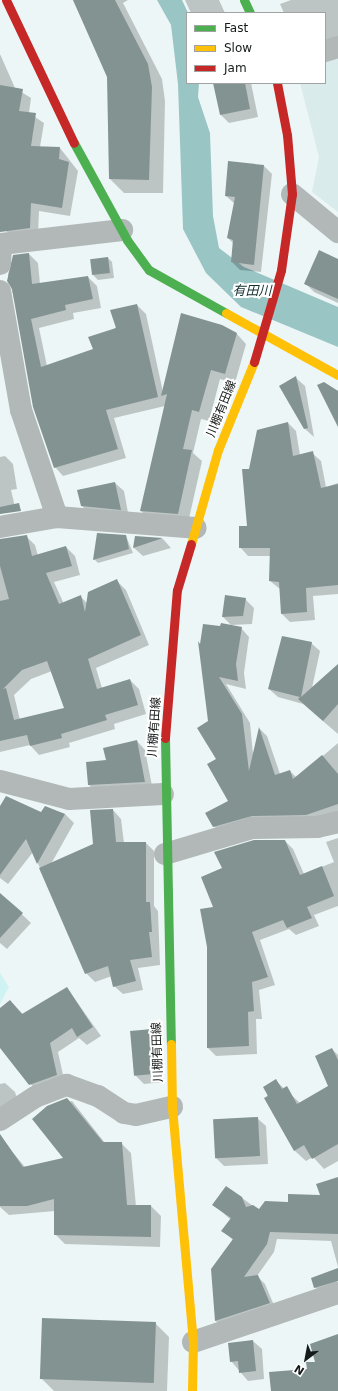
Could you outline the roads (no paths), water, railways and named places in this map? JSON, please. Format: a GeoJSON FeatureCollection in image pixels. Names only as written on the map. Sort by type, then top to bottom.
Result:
{"type":"FeatureCollection","features":[{"type":"Feature","properties":{"kind":"main road"},"geometry":{"type":"LineString","coordinates":[[6,0],[90,176],[122,230],[149,270],[265,333],[338,375]]}},
{"type":"Feature","properties":{"kind":"main road"},"geometry":{"type":"LineString","coordinates":[[244,0],[250,12]]}},
{"type":"Feature","properties":{"kind":"main road","name":"川棚有田線"},"geometry":{"type":"LineString","coordinates":[[192,1391],[192,1342],[172,1107],[163,794],[178,590],[218,450],[265,333],[281,270],[292,194],[287,135],[277,84]]}},
{"type":"Feature","properties":{"kind":"street"},"geometry":{"type":"LineString","coordinates":[[326,51],[338,46]]}},
{"type":"Feature","properties":{"kind":"street"},"geometry":{"type":"LineString","coordinates":[[292,194],[338,232]]}},
{"type":"Feature","properties":{"kind":"street"},"geometry":{"type":"LineString","coordinates":[[0,264],[1,244],[122,230]]}},
{"type":"Feature","properties":{"kind":"street"},"geometry":{"type":"LineString","coordinates":[[0,292],[21,410],[57,517]]}},
{"type":"Feature","properties":{"kind":"street"},"geometry":{"type":"LineString","coordinates":[[0,527],[57,517],[196,528]]}},
{"type":"Feature","properties":{"kind":"street"},"geometry":{"type":"LineString","coordinates":[[0,781],[69,799],[163,794]]}},
{"type":"Feature","properties":{"kind":"street"},"geometry":{"type":"LineString","coordinates":[[165,854],[252,828],[317,827],[338,822]]}},
{"type":"Feature","properties":{"kind":"street"},"geometry":{"type":"LineString","coordinates":[[0,1120],[35,1097],[67,1085],[98,1096],[124,1113],[136,1115],[172,1107]]}},
{"type":"Feature","properties":{"kind":"street"},"geometry":{"type":"LineString","coordinates":[[192,1342],[338,1293]]}},
{"type":"Feature","properties":{"kind":"water","name":"有田川"},"geometry":{"type":"Polygon","coordinates":[[[157,0],[182,0],[188,12],[186,12],[186,84],[199,84],[198,97],[210,133],[213,216],[219,248],[244,267],[338,307],[338,347],[241,307],[206,273],[183,229],[178,84],[171,25],[157,0]]]}}]}
